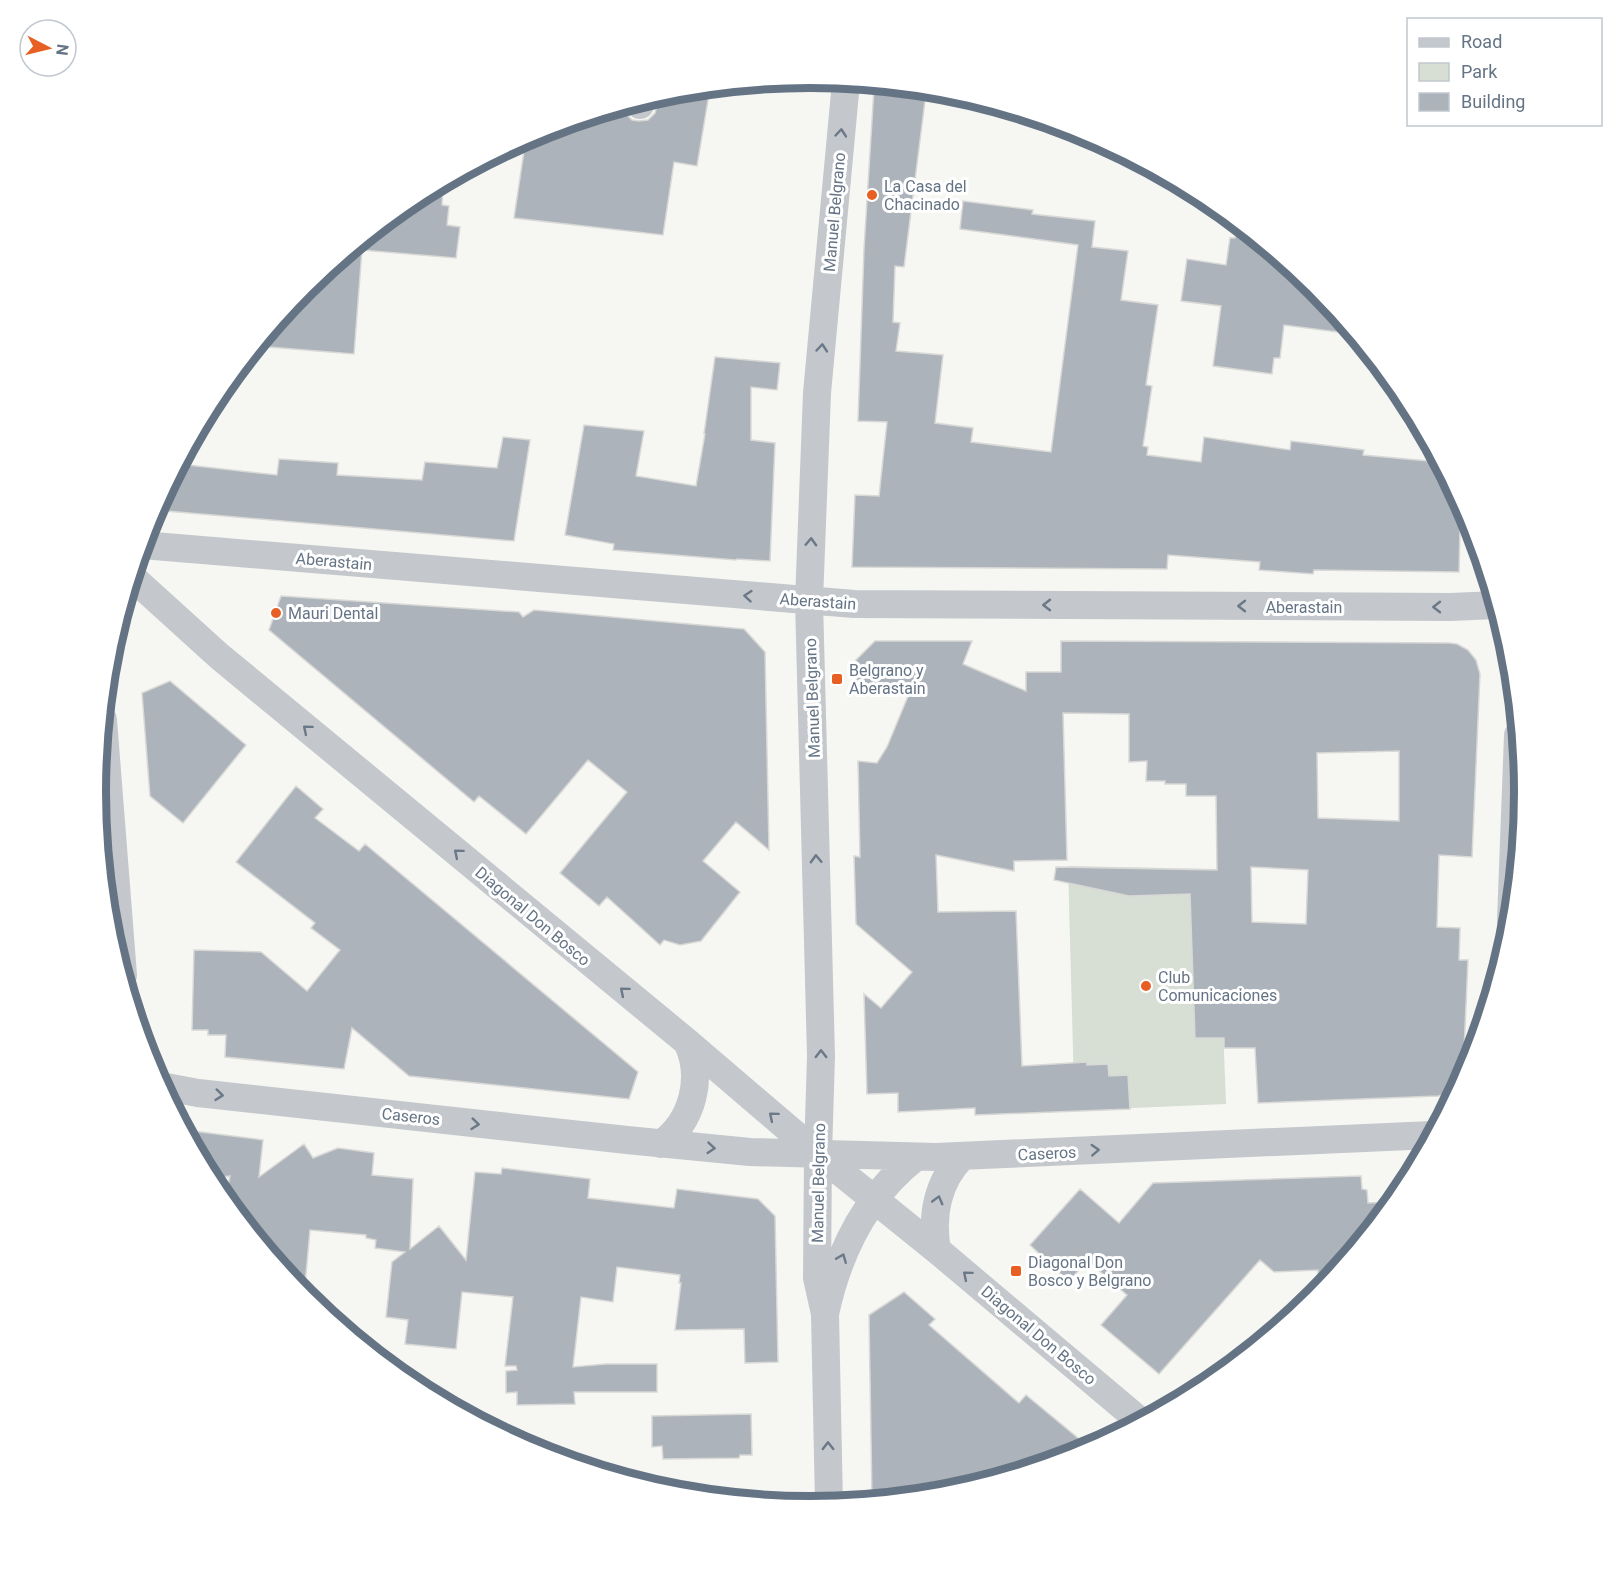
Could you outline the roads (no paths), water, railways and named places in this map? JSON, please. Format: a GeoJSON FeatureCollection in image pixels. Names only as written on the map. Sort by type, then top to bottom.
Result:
{"type":"FeatureCollection","features":[{"type":"Feature","properties":{"kind":"street","name":"Manuel Belgrano"},"geometry":{"type":"LineString","coordinates":[[829,1495],[825,1314],[817,1278],[821,1056],[809,601],[818,393],[845,90]]}},
{"type":"Feature","properties":{"kind":"street","name":"Aberastain"},"geometry":{"type":"LineString","coordinates":[[151,547],[854,604],[1439,607],[1488,605]]}},
{"type":"Feature","properties":{"kind":"street","name":"Diagonal Don Bosco"},"geometry":{"type":"LineString","coordinates":[[138,584],[219,656],[687,1042],[818,1154],[937,1250],[1134,1416]]}},
{"type":"Feature","properties":{"kind":"street"},"geometry":{"type":"LineString","coordinates":[[107,770],[119,921]]}},
{"type":"Feature","properties":{"kind":"street"},"geometry":{"type":"LineString","coordinates":[[661,1143],[669,1138],[679,1126],[692,1098],[695,1083],[694,1067],[687,1042]]}},
{"type":"Feature","properties":{"kind":"street","name":"Caseros"},"geometry":{"type":"LineString","coordinates":[[172,1088],[198,1093],[750,1152],[916,1157],[963,1156],[1424,1135]]}},
{"type":"Feature","properties":{"kind":"street"},"geometry":{"type":"LineString","coordinates":[[937,1250],[934,1222],[939,1195],[944,1182],[963,1156]]}},
{"type":"Feature","properties":{"kind":"street","name":"Manuel Belgrano"},"geometry":{"type":"LineString","coordinates":[[825,1314],[842,1256],[858,1223],[874,1199],[905,1165],[916,1157]]}},
{"type":"Feature","properties":{"kind":"place","name":"La Casa del Chacinado"},"geometry":{"type":"Point","coordinates":[872,195]}},
{"type":"Feature","properties":{"kind":"place","name":"Mauri Dental"},"geometry":{"type":"Point","coordinates":[276,613]}},
{"type":"Feature","properties":{"kind":"place","name":"Belgrano y Aberastain"},"geometry":{"type":"Point","coordinates":[837,679]}},
{"type":"Feature","properties":{"kind":"place","name":"Club Comunicaciones"},"geometry":{"type":"Point","coordinates":[1146,986]}},
{"type":"Feature","properties":{"kind":"place","name":"Diagonal Don Bosco y Belgrano"},"geometry":{"type":"Point","coordinates":[1016,1271]}}]}
